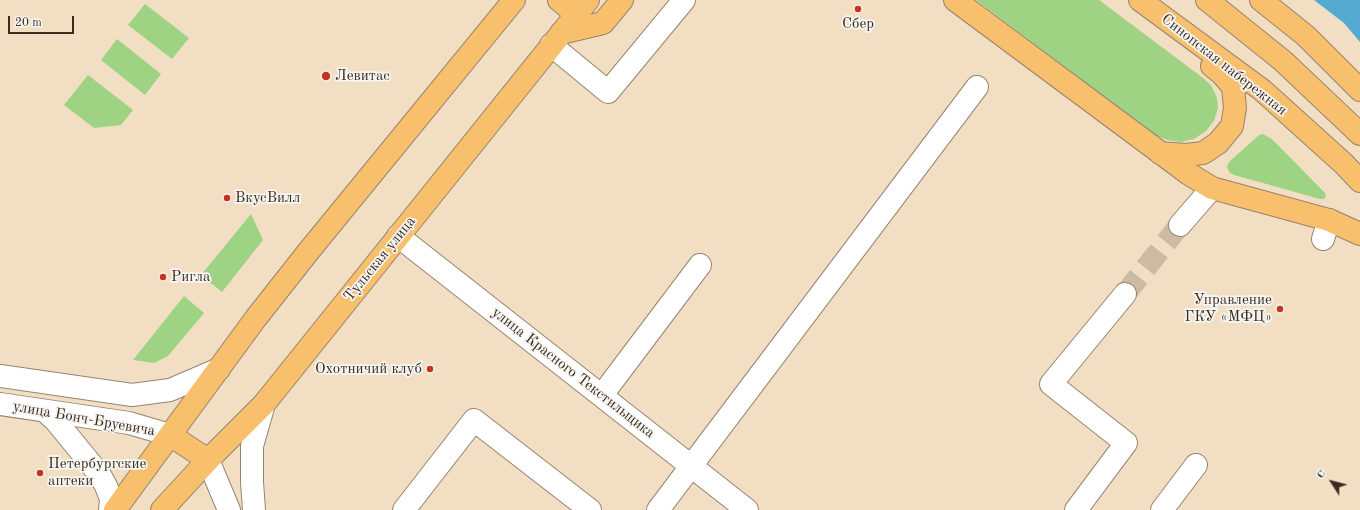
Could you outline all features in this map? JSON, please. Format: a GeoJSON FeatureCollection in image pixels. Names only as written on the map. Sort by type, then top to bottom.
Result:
{"type":"FeatureCollection","features":[{"type":"Feature","properties":{"kind":"main road"},"geometry":{"type":"LineString","coordinates":[[115,510],[256,318],[308,252],[514,0]]}},
{"type":"Feature","properties":{"kind":"main road"},"geometry":{"type":"LineString","coordinates":[[559,0],[582,7]]}},
{"type":"Feature","properties":{"kind":"main road"},"geometry":{"type":"LineString","coordinates":[[556,39],[603,23],[622,0]]}},
{"type":"Feature","properties":{"kind":"main road"},"geometry":{"type":"LineString","coordinates":[[955,0],[1188,174],[1212,188],[1326,230],[1360,234]]}},
{"type":"Feature","properties":{"kind":"main road","name":"Синопская набережная"},"geometry":{"type":"LineString","coordinates":[[1140,0],[1262,90],[1344,164],[1360,181]]}},
{"type":"Feature","properties":{"kind":"main road"},"geometry":{"type":"LineString","coordinates":[[1207,0],[1283,61],[1360,134]]}},
{"type":"Feature","properties":{"kind":"main road"},"geometry":{"type":"LineString","coordinates":[[1261,0],[1306,36],[1360,90]]}},
{"type":"Feature","properties":{"kind":"main road","name":"Тульская улица"},"geometry":{"type":"LineString","coordinates":[[162,510],[208,460],[264,404],[582,7]]}},
{"type":"Feature","properties":{"kind":"main road"},"geometry":{"type":"LineString","coordinates":[[1160,153],[1203,153],[1218,143],[1232,126],[1235,108],[1233,87],[1222,74],[1178,42],[1161,16]]}},
{"type":"Feature","properties":{"kind":"main road","name":"улица Бонч-Бруевича"},"geometry":{"type":"LineString","coordinates":[[170,435],[208,460]]}},
{"type":"Feature","properties":{"kind":"street"},"geometry":{"type":"LineString","coordinates":[[556,39],[608,92],[684,0]]}},
{"type":"Feature","properties":{"kind":"street"},"geometry":{"type":"LineString","coordinates":[[658,510],[977,88]]}},
{"type":"Feature","properties":{"kind":"street"},"geometry":{"type":"LineString","coordinates":[[1180,225],[1212,188]]}},
{"type":"Feature","properties":{"kind":"street","name":"улица Красного Текстильщика"},"geometry":{"type":"LineString","coordinates":[[398,236],[747,510]]}},
{"type":"Feature","properties":{"kind":"street"},"geometry":{"type":"LineString","coordinates":[[602,395],[700,265]]}},
{"type":"Feature","properties":{"kind":"street"},"geometry":{"type":"LineString","coordinates":[[1076,510],[1126,442],[1051,384],[1125,294]]}},
{"type":"Feature","properties":{"kind":"street","name":"улица Бонч-Бруевича"},"geometry":{"type":"LineString","coordinates":[[0,376],[132,395],[170,390],[218,369]]}},
{"type":"Feature","properties":{"kind":"street","name":"улица Бонч-Бруевича"},"geometry":{"type":"LineString","coordinates":[[0,404],[129,424],[170,435]]}},
{"type":"Feature","properties":{"kind":"street"},"geometry":{"type":"LineString","coordinates":[[254,510],[252,446],[264,404]]}},
{"type":"Feature","properties":{"kind":"street"},"geometry":{"type":"LineString","coordinates":[[45,412],[55,420],[100,475],[111,499],[110,510]]}},
{"type":"Feature","properties":{"kind":"street"},"geometry":{"type":"LineString","coordinates":[[404,510],[474,420],[590,510]]}},
{"type":"Feature","properties":{"kind":"street"},"geometry":{"type":"LineString","coordinates":[[208,460],[230,510]]}},
{"type":"Feature","properties":{"kind":"street"},"geometry":{"type":"LineString","coordinates":[[1162,510],[1196,465]]}},
{"type":"Feature","properties":{"kind":"green space"},"geometry":{"type":"Polygon","coordinates":[[[976,0],[1099,0],[1211,85],[1217,98],[1218,108],[1214,121],[1206,131],[1194,139],[1181,142],[1167,140],[1155,135],[976,0]]]}},
{"type":"Feature","properties":{"kind":"green space"},"geometry":{"type":"Polygon","coordinates":[[[145,4],[189,38],[172,59],[128,25],[145,4]]]}},
{"type":"Feature","properties":{"kind":"green space"},"geometry":{"type":"Polygon","coordinates":[[[117,39],[161,74],[145,95],[101,60],[117,39]]]}},
{"type":"Feature","properties":{"kind":"green space"},"geometry":{"type":"Polygon","coordinates":[[[88,75],[133,110],[121,125],[94,128],[64,105],[88,75]]]}},
{"type":"Feature","properties":{"kind":"green space"},"geometry":{"type":"Polygon","coordinates":[[[1263,134],[1272,139],[1325,193],[1326,196],[1324,199],[1234,175],[1229,172],[1227,167],[1229,162],[1259,135],[1263,134]]]}},
{"type":"Feature","properties":{"kind":"green space"},"geometry":{"type":"Polygon","coordinates":[[[251,214],[263,240],[222,292],[201,275],[251,214]]]}},
{"type":"Feature","properties":{"kind":"green space"},"geometry":{"type":"Polygon","coordinates":[[[184,296],[204,313],[168,356],[154,363],[133,360],[184,296]]]}},
{"type":"Feature","properties":{"kind":"water"},"geometry":{"type":"Polygon","coordinates":[[[1314,0],[1360,0],[1360,42],[1344,23],[1314,0]]]}},
{"type":"Feature","properties":{"kind":"tunnel"},"geometry":{"type":"LineString","coordinates":[[1125,294],[1180,225]]}},
{"type":"Feature","properties":{"kind":"place","name":"Сбер"},"geometry":{"type":"Point","coordinates":[858,9]}},
{"type":"Feature","properties":{"kind":"place","name":"Левитас"},"geometry":{"type":"Point","coordinates":[326,76]}},
{"type":"Feature","properties":{"kind":"place","name":"ВкусВилл"},"geometry":{"type":"Point","coordinates":[227,198]}},
{"type":"Feature","properties":{"kind":"place","name":"Ригла"},"geometry":{"type":"Point","coordinates":[163,277]}},
{"type":"Feature","properties":{"kind":"place","name":"Управление ГКУ «МФЦ»"},"geometry":{"type":"Point","coordinates":[1280,309]}},
{"type":"Feature","properties":{"kind":"place","name":"Охотничий клуб"},"geometry":{"type":"Point","coordinates":[430,369]}},
{"type":"Feature","properties":{"kind":"place","name":"Петербургские аптеки"},"geometry":{"type":"Point","coordinates":[40,473]}}]}
